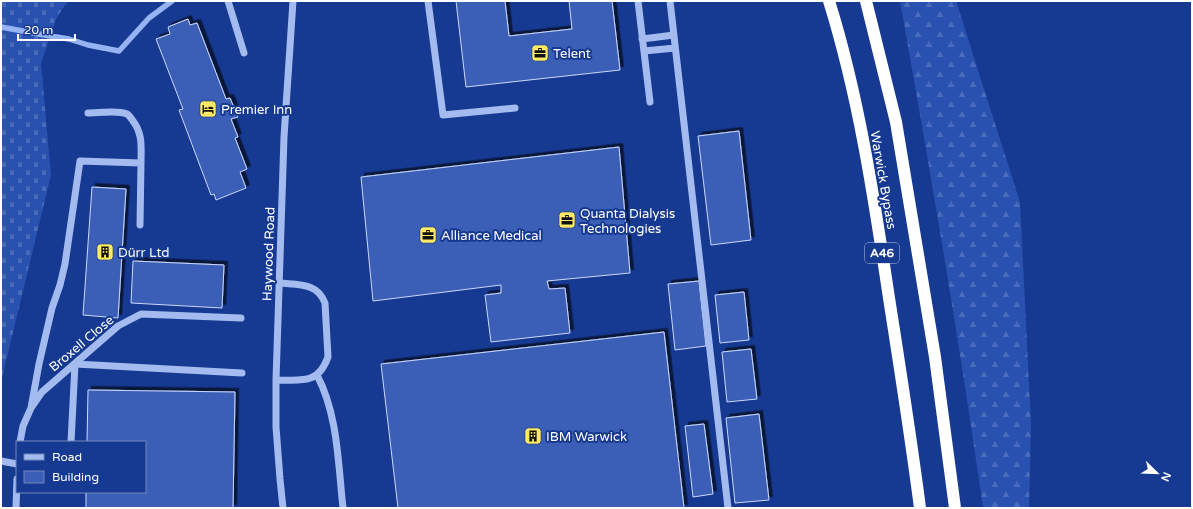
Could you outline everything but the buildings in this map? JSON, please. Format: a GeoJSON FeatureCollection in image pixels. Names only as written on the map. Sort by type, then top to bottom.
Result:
{"type":"FeatureCollection","features":[{"type":"Feature","properties":{"kind":"highway","name":"Warwick Bypass"},"geometry":{"type":"LineString","coordinates":[[829,1],[841,39],[861,130],[877,215],[920,508]]}},
{"type":"Feature","properties":{"kind":"highway","name":"Warwick Bypass"},"geometry":{"type":"LineString","coordinates":[[866,1],[896,122],[935,357],[955,508]]}},
{"type":"Feature","properties":{"kind":"street"},"geometry":{"type":"LineString","coordinates":[[228,1],[244,53]]}},
{"type":"Feature","properties":{"kind":"street","name":"Haywood Road"},"geometry":{"type":"LineString","coordinates":[[283,508],[277,434],[276,380],[284,137],[293,1]]}},
{"type":"Feature","properties":{"kind":"street"},"geometry":{"type":"LineString","coordinates":[[428,1],[443,115],[515,108]]}},
{"type":"Feature","properties":{"kind":"street"},"geometry":{"type":"LineString","coordinates":[[638,1],[650,102]]}},
{"type":"Feature","properties":{"kind":"street"},"geometry":{"type":"LineString","coordinates":[[670,1],[728,508]]}},
{"type":"Feature","properties":{"kind":"street"},"geometry":{"type":"LineString","coordinates":[[642,39],[674,35]]}},
{"type":"Feature","properties":{"kind":"street"},"geometry":{"type":"LineString","coordinates":[[644,51],[675,48]]}},
{"type":"Feature","properties":{"kind":"street"},"geometry":{"type":"LineString","coordinates":[[88,113],[120,112],[131,117],[137,126],[141,137],[140,225]]}},
{"type":"Feature","properties":{"kind":"street"},"geometry":{"type":"LineString","coordinates":[[31,408],[40,357],[65,264],[80,161],[141,164]]}},
{"type":"Feature","properties":{"kind":"street"},"geometry":{"type":"LineString","coordinates":[[276,380],[306,380],[314,378],[325,365],[328,357],[325,303],[320,293],[314,288],[306,286],[279,284]]}},
{"type":"Feature","properties":{"kind":"street","name":"Broxell Close"},"geometry":{"type":"LineString","coordinates":[[20,441],[22,426],[31,408],[42,392],[118,326],[142,314],[241,318]]}},
{"type":"Feature","properties":{"kind":"street"},"geometry":{"type":"LineString","coordinates":[[71,441],[75,364],[242,373]]}},
{"type":"Feature","properties":{"kind":"street"},"geometry":{"type":"LineString","coordinates":[[317,375],[324,388],[334,419],[344,508]]}},
{"type":"Feature","properties":{"kind":"street"},"geometry":{"type":"LineString","coordinates":[[1,461],[16,464]]}},
{"type":"Feature","properties":{"kind":"street"},"geometry":{"type":"LineString","coordinates":[[16,508],[17,493]]}},
{"type":"Feature","properties":{"kind":"green space"},"geometry":{"type":"Polygon","coordinates":[[[1,1],[68,1],[57,17],[41,63],[51,175],[1,382],[1,1]]]}},
{"type":"Feature","properties":{"kind":"green space"},"geometry":{"type":"Polygon","coordinates":[[[900,1],[956,1],[1020,202],[1031,425],[1029,508],[983,508],[944,254],[900,1]]]}},
{"type":"Feature","properties":{"kind":"waterway"},"geometry":{"type":"LineString","coordinates":[[1,27],[69,39],[88,45],[119,51],[149,18],[172,1]]}},
{"type":"Feature","properties":{"kind":"place","name":"Telent"},"geometry":{"type":"Point","coordinates":[540,53]}},
{"type":"Feature","properties":{"kind":"place","name":"Premier Inn"},"geometry":{"type":"Point","coordinates":[208,109]}},
{"type":"Feature","properties":{"kind":"place","name":"Quanta Dialysis Technologies"},"geometry":{"type":"Point","coordinates":[567,220]}},
{"type":"Feature","properties":{"kind":"place","name":"Alliance Medical"},"geometry":{"type":"Point","coordinates":[428,235]}},
{"type":"Feature","properties":{"kind":"place","name":"Dürr Ltd"},"geometry":{"type":"Point","coordinates":[105,252]}},
{"type":"Feature","properties":{"kind":"place","name":"IBM Warwick"},"geometry":{"type":"Point","coordinates":[533,436]}}]}
